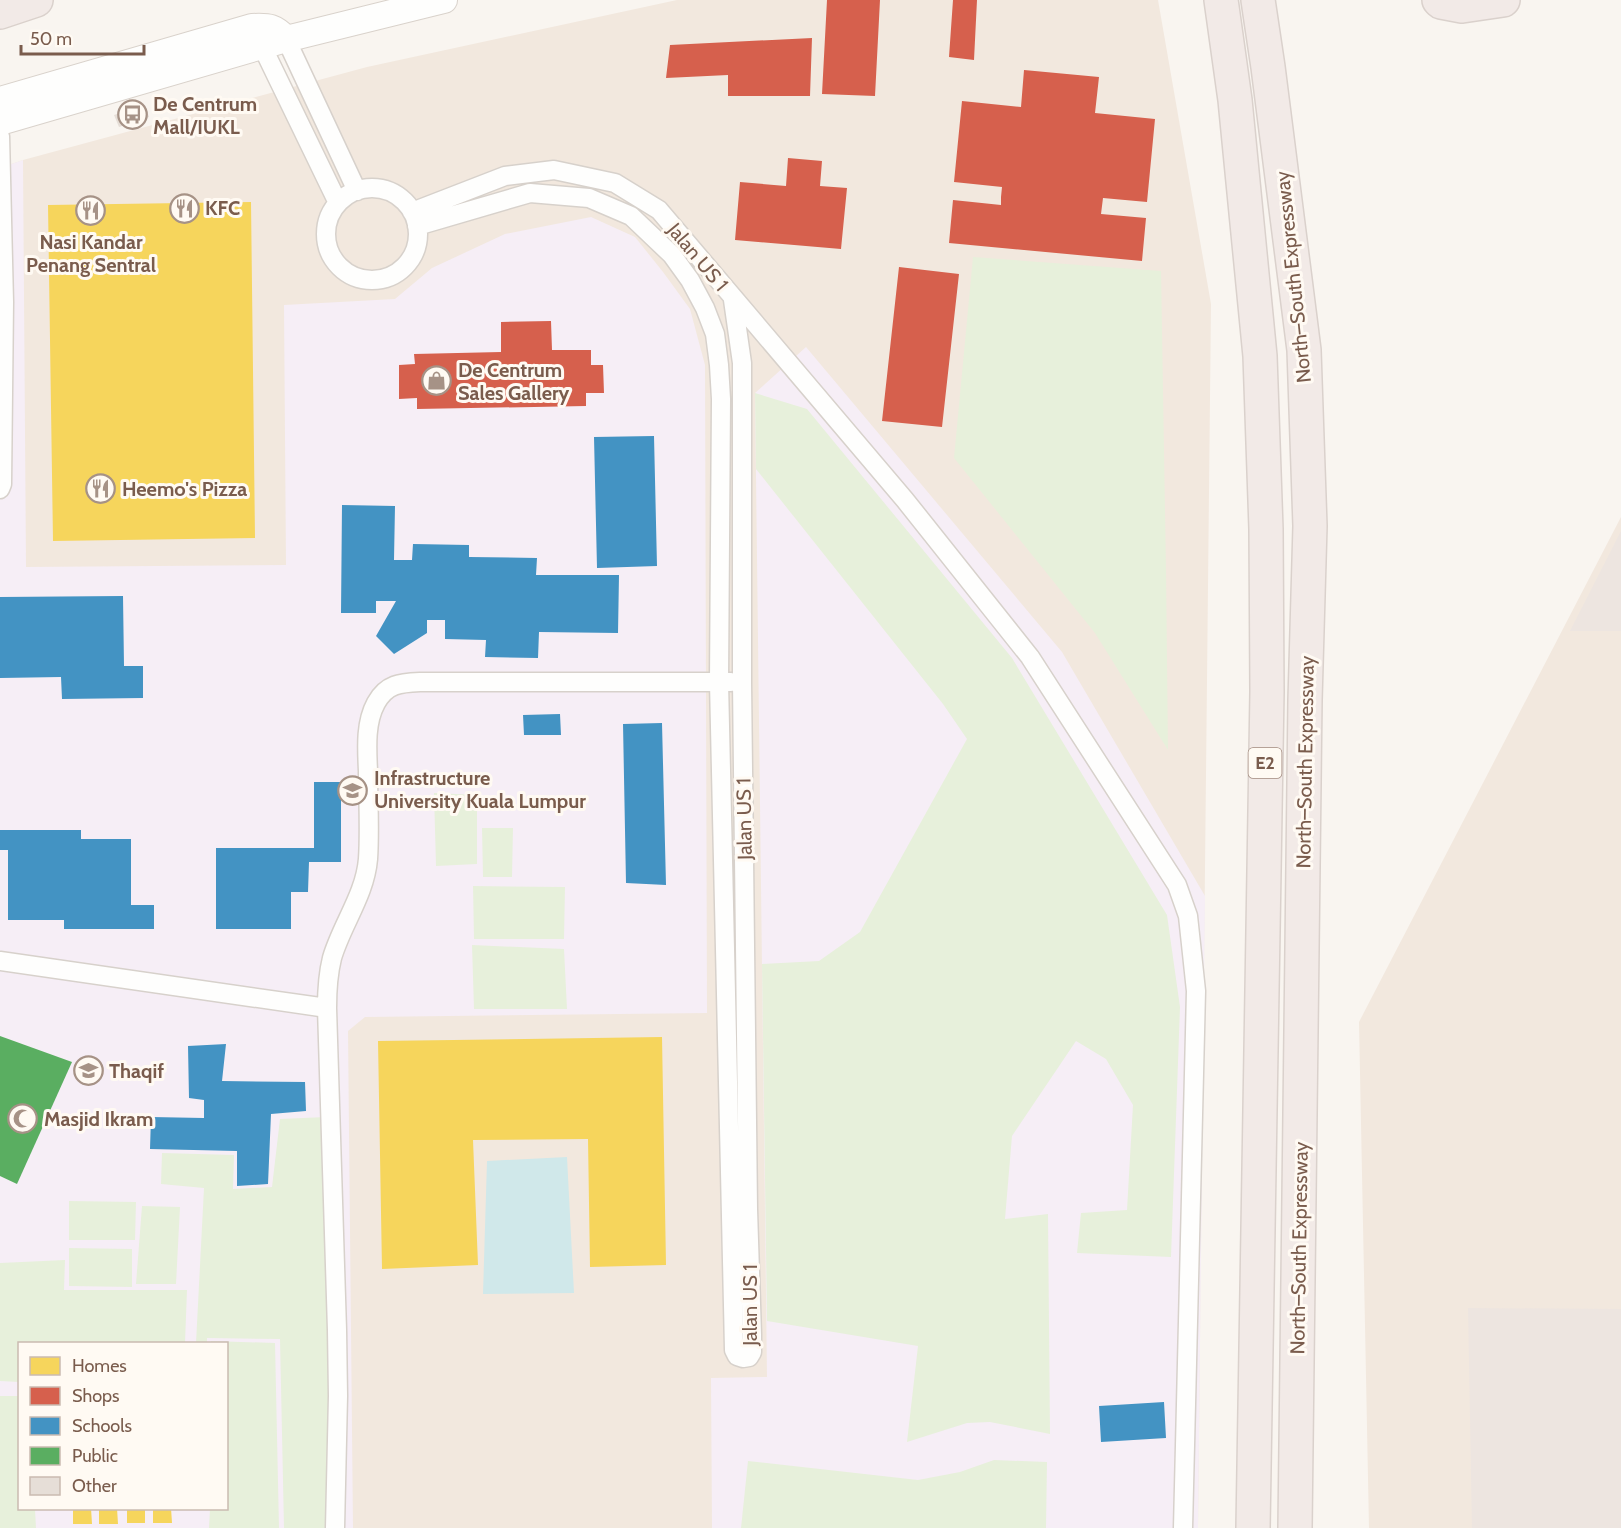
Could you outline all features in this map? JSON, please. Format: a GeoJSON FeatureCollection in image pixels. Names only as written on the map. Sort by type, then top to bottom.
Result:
{"type":"FeatureCollection","features":[{"type":"Feature","properties":{"kind":"highway"},"geometry":{"type":"LineString","coordinates":[[0,3],[19,0]]}},
{"type":"Feature","properties":{"kind":"highway"},"geometry":{"type":"LineString","coordinates":[[0,12],[36,0]]}},
{"type":"Feature","properties":{"kind":"highway","name":"North–South Expressway"},"geometry":{"type":"LineString","coordinates":[[1221,0],[1235,100],[1260,356],[1266,529],[1267,692],[1253,1528]]}},
{"type":"Feature","properties":{"kind":"highway","name":"North–South Expressway"},"geometry":{"type":"LineString","coordinates":[[1258,0],[1304,350],[1310,526],[1305,700],[1295,1528]]}},
{"type":"Feature","properties":{"kind":"highway"},"geometry":{"type":"LineString","coordinates":[[1439,0],[1462,6],[1503,0]]}},
{"type":"Feature","properties":{"kind":"main road"},"geometry":{"type":"LineString","coordinates":[[0,122],[286,39],[444,0]]}},
{"type":"Feature","properties":{"kind":"main road"},"geometry":{"type":"LineString","coordinates":[[0,100],[252,27],[267,26],[279,31],[286,39]]}},
{"type":"Feature","properties":{"kind":"street"},"geometry":{"type":"LineString","coordinates":[[286,39],[357,191]]}},
{"type":"Feature","properties":{"kind":"street"},"geometry":{"type":"LineString","coordinates":[[261,46],[338,203]]}},
{"type":"Feature","properties":{"kind":"street"},"geometry":{"type":"LineString","coordinates":[[0,136],[4,302],[2,484],[0,489]]}},
{"type":"Feature","properties":{"kind":"street","name":"Jalan US 1"},"geometry":{"type":"LineString","coordinates":[[555,170],[615,183],[659,210],[733,300],[742,363],[742,682],[748,1209],[752,1335],[752,1352],[749,1357],[738,1356],[734,1350],[719,682],[719,365],[715,334],[705,308],[690,280],[672,255],[631,216],[589,198],[530,193],[414,219],[505,176],[555,170]]}},
{"type":"Feature","properties":{"kind":"street"},"geometry":{"type":"LineString","coordinates":[[372,189],[388,192],[402,200],[414,219],[417,240],[414,253],[406,264],[396,273],[383,279],[370,280],[344,271],[334,261],[328,249],[326,237],[331,213],[338,203],[357,191],[372,189]]}},
{"type":"Feature","properties":{"kind":"street"},"geometry":{"type":"LineString","coordinates":[[733,300],[905,500],[1030,657],[1177,885],[1188,915],[1196,991],[1183,1528]]}},
{"type":"Feature","properties":{"kind":"street"},"geometry":{"type":"LineString","coordinates":[[335,1528],[338,1396],[328,982],[332,958],[364,880],[368,860],[367,743],[369,724],[375,705],[384,690],[400,683],[742,682]]}},
{"type":"Feature","properties":{"kind":"street"},"geometry":{"type":"LineString","coordinates":[[0,961],[327,1008]]}},
{"type":"Feature","properties":{"kind":"shaded area"},"geometry":{"type":"Polygon","coordinates":[[[677,0],[1158,0],[1211,304],[1198,1528],[0,1528],[0,168],[367,67],[677,0]]]}},
{"type":"Feature","properties":{"kind":"shaded area","name":"Infrastructure University Kuala Lumpur"},"geometry":{"type":"Polygon","coordinates":[[[23,160],[26,567],[286,565],[284,305],[395,299],[432,268],[505,234],[591,217],[635,237],[690,309],[705,365],[707,1013],[365,1017],[348,1031],[353,1528],[0,1528],[0,168],[23,160]]]}},
{"type":"Feature","properties":{"kind":"shaded area"},"geometry":{"type":"Polygon","coordinates":[[[806,347],[1062,652],[1205,896],[1198,1528],[712,1528],[711,1378],[767,1377],[755,393],[806,347]]]}},
{"type":"Feature","properties":{"kind":"shaded area"},"geometry":{"type":"Polygon","coordinates":[[[1621,517],[1621,1528],[1369,1528],[1359,1022],[1621,517]]]}},
{"type":"Feature","properties":{"kind":"shaded area"},"geometry":{"type":"Polygon","coordinates":[[[1621,531],[1621,631],[1570,631],[1621,531]]]}},
{"type":"Feature","properties":{"kind":"shaded area"},"geometry":{"type":"Polygon","coordinates":[[[1468,1308],[1621,1309],[1621,1528],[1472,1528],[1468,1308]]]}},
{"type":"Feature","properties":{"kind":"green space"},"geometry":{"type":"Polygon","coordinates":[[[973,257],[1161,271],[1168,750],[1095,633],[954,458],[973,257]]]}},
{"type":"Feature","properties":{"kind":"green space"},"geometry":{"type":"Polygon","coordinates":[[[755,393],[807,409],[1012,658],[1167,915],[1180,1007],[1171,1257],[1077,1253],[1081,1213],[1127,1210],[1133,1105],[1106,1059],[1076,1041],[1012,1136],[1005,1219],[1048,1214],[1050,1434],[990,1422],[967,1423],[907,1442],[918,1346],[767,1321],[762,964],[819,961],[860,932],[967,739],[943,704],[756,469],[755,393]]]}},
{"type":"Feature","properties":{"kind":"green space"},"geometry":{"type":"Polygon","coordinates":[[[434,793],[477,795],[477,864],[436,866],[434,793]]]}},
{"type":"Feature","properties":{"kind":"green space"},"geometry":{"type":"Polygon","coordinates":[[[482,828],[513,828],[512,877],[483,877],[482,828]]]}},
{"type":"Feature","properties":{"kind":"green space"},"geometry":{"type":"Polygon","coordinates":[[[473,886],[565,887],[564,939],[474,939],[473,886]]]}},
{"type":"Feature","properties":{"kind":"green space"},"geometry":{"type":"Polygon","coordinates":[[[472,945],[564,949],[567,1009],[474,1009],[472,945]]]}},
{"type":"Feature","properties":{"kind":"green space"},"geometry":{"type":"Polygon","coordinates":[[[326,1117],[332,1394],[330,1528],[284,1528],[280,1339],[207,1338],[207,1342],[196,1342],[204,1188],[161,1184],[162,1153],[234,1155],[233,1189],[272,1187],[280,1119],[326,1117]]]}},
{"type":"Feature","properties":{"kind":"green space"},"geometry":{"type":"Polygon","coordinates":[[[69,1201],[136,1202],[135,1240],[69,1240],[69,1201]]]}},
{"type":"Feature","properties":{"kind":"green space"},"geometry":{"type":"Polygon","coordinates":[[[142,1206],[180,1207],[176,1284],[136,1284],[142,1206]]]}},
{"type":"Feature","properties":{"kind":"green space"},"geometry":{"type":"Polygon","coordinates":[[[69,1248],[132,1249],[132,1287],[69,1286],[69,1248]]]}},
{"type":"Feature","properties":{"kind":"green space"},"geometry":{"type":"Polygon","coordinates":[[[65,1260],[64,1290],[187,1290],[185,1342],[18,1342],[18,1382],[0,1381],[0,1263],[65,1260]]]}},
{"type":"Feature","properties":{"kind":"green space"},"geometry":{"type":"Polygon","coordinates":[[[211,1341],[275,1343],[279,1528],[209,1528],[210,1510],[228,1510],[228,1342],[211,1341]]]}},
{"type":"Feature","properties":{"kind":"green space"},"geometry":{"type":"Polygon","coordinates":[[[0,1396],[18,1396],[18,1510],[35,1510],[36,1528],[0,1528],[0,1396]]]}},
{"type":"Feature","properties":{"kind":"green space"},"geometry":{"type":"Polygon","coordinates":[[[994,1460],[1047,1462],[1046,1528],[741,1528],[748,1461],[918,1480],[960,1472],[994,1460]]]}},
{"type":"Feature","properties":{"kind":"water"},"geometry":{"type":"Polygon","coordinates":[[[567,1157],[574,1293],[483,1294],[487,1161],[567,1157]]]}},
{"type":"Feature","properties":{"kind":"building: Homes"},"geometry":{"type":"Polygon","coordinates":[[[251,202],[255,538],[53,541],[48,205],[251,202]]]}},
{"type":"Feature","properties":{"kind":"building: Homes"},"geometry":{"type":"Polygon","coordinates":[[[662,1037],[666,1265],[590,1267],[588,1139],[473,1140],[478,1265],[382,1269],[378,1041],[662,1037]]]}},
{"type":"Feature","properties":{"kind":"building: Homes"},"geometry":{"type":"Polygon","coordinates":[[[73,1510],[91,1510],[92,1524],[73,1524],[73,1510]]]}},
{"type":"Feature","properties":{"kind":"building: Homes"},"geometry":{"type":"Polygon","coordinates":[[[99,1510],[117,1510],[118,1524],[99,1524],[99,1510]]]}},
{"type":"Feature","properties":{"kind":"building: Homes"},"geometry":{"type":"Polygon","coordinates":[[[127,1510],[145,1510],[145,1523],[127,1523],[127,1510]]]}},
{"type":"Feature","properties":{"kind":"building: Homes"},"geometry":{"type":"Polygon","coordinates":[[[153,1510],[171,1510],[172,1523],[153,1523],[153,1510]]]}},
{"type":"Feature","properties":{"kind":"building: Shops"},"geometry":{"type":"Polygon","coordinates":[[[827,0],[880,0],[875,96],[822,94],[827,0]]]}},
{"type":"Feature","properties":{"kind":"building: Shops"},"geometry":{"type":"Polygon","coordinates":[[[953,0],[977,0],[974,60],[949,57],[953,0]]]}},
{"type":"Feature","properties":{"kind":"building: Shops"},"geometry":{"type":"Polygon","coordinates":[[[812,38],[810,96],[728,96],[728,75],[666,78],[670,45],[812,38]]]}},
{"type":"Feature","properties":{"kind":"building: Shops"},"geometry":{"type":"Polygon","coordinates":[[[1024,70],[1099,77],[1095,113],[1155,119],[1147,202],[1103,198],[1101,214],[1146,218],[1142,261],[949,243],[953,200],[1001,205],[1002,187],[954,182],[962,101],[1021,107],[1024,70]]]}},
{"type":"Feature","properties":{"kind":"building: Shops"},"geometry":{"type":"Polygon","coordinates":[[[788,158],[822,161],[820,186],[847,188],[841,249],[735,240],[740,182],[786,186],[788,158]]]}},
{"type":"Feature","properties":{"kind":"building: Shops"},"geometry":{"type":"Polygon","coordinates":[[[899,267],[959,274],[942,427],[882,421],[899,267]]]}},
{"type":"Feature","properties":{"kind":"building: Shops"},"geometry":{"type":"Polygon","coordinates":[[[551,321],[552,350],[591,350],[591,365],[603,365],[604,393],[586,393],[586,406],[417,409],[417,398],[399,399],[399,365],[415,364],[414,354],[501,352],[501,322],[551,321]]]}},
{"type":"Feature","properties":{"kind":"building: Schools"},"geometry":{"type":"Polygon","coordinates":[[[654,436],[657,566],[597,568],[594,437],[654,436]]]}},
{"type":"Feature","properties":{"kind":"building: Schools"},"geometry":{"type":"Polygon","coordinates":[[[342,505],[395,506],[394,560],[412,560],[413,544],[469,545],[469,557],[537,558],[536,575],[619,575],[618,633],[539,632],[538,658],[485,657],[486,640],[445,639],[445,620],[427,620],[427,633],[394,654],[376,636],[396,601],[376,601],[376,613],[341,613],[342,505]]]}},
{"type":"Feature","properties":{"kind":"building: Schools"},"geometry":{"type":"Polygon","coordinates":[[[123,596],[124,666],[143,666],[143,698],[62,699],[61,677],[0,678],[0,597],[123,596]]]}},
{"type":"Feature","properties":{"kind":"building: Schools"},"geometry":{"type":"Polygon","coordinates":[[[560,714],[561,735],[524,735],[523,715],[560,714]]]}},
{"type":"Feature","properties":{"kind":"building: Schools"},"geometry":{"type":"Polygon","coordinates":[[[662,723],[666,885],[626,883],[623,724],[662,723]]]}},
{"type":"Feature","properties":{"kind":"building: Schools"},"geometry":{"type":"Polygon","coordinates":[[[314,782],[341,782],[341,862],[309,862],[308,892],[291,892],[291,929],[216,929],[216,848],[314,848],[314,782]]]}},
{"type":"Feature","properties":{"kind":"building: Schools"},"geometry":{"type":"Polygon","coordinates":[[[0,830],[81,830],[81,839],[131,839],[131,905],[154,905],[154,929],[64,929],[64,920],[8,920],[8,850],[0,850],[0,830]]]}},
{"type":"Feature","properties":{"kind":"building: Schools"},"geometry":{"type":"Polygon","coordinates":[[[226,1044],[222,1081],[305,1082],[306,1111],[271,1114],[268,1184],[237,1186],[237,1151],[150,1149],[151,1117],[204,1118],[204,1100],[189,1098],[188,1046],[226,1044]]]}},
{"type":"Feature","properties":{"kind":"building: Schools"},"geometry":{"type":"Polygon","coordinates":[[[1164,1402],[1166,1438],[1101,1442],[1099,1406],[1164,1402]]]}},
{"type":"Feature","properties":{"kind":"building: Public","name":"Masjid Ikram"},"geometry":{"type":"Polygon","coordinates":[[[0,1036],[72,1062],[17,1184],[0,1176],[0,1036]]]}},
{"type":"Feature","properties":{"kind":"building: Other"},"geometry":{"type":"Polygon","coordinates":[[[145,105],[149,117],[119,127],[114,115],[145,105]]]}},
{"type":"Feature","properties":{"kind":"place","name":"De Centrum Mall/IUKL"},"geometry":{"type":"Point","coordinates":[132,115]}},
{"type":"Feature","properties":{"kind":"place","name":"KFC"},"geometry":{"type":"Point","coordinates":[184,208]}},
{"type":"Feature","properties":{"kind":"place","name":"Nasi Kandar Penang Sentral"},"geometry":{"type":"Point","coordinates":[91,211]}},
{"type":"Feature","properties":{"kind":"place","name":"De Centrum Sales Gallery"},"geometry":{"type":"Point","coordinates":[437,381]}},
{"type":"Feature","properties":{"kind":"place","name":"Heemo's Pizza"},"geometry":{"type":"Point","coordinates":[101,489]}},
{"type":"Feature","properties":{"kind":"place","name":"Infrastructure University Kuala Lumpur"},"geometry":{"type":"Point","coordinates":[353,790]}},
{"type":"Feature","properties":{"kind":"place","name":"Thaqif"},"geometry":{"type":"Point","coordinates":[88,1071]}},
{"type":"Feature","properties":{"kind":"place","name":"Masjid Ikram"},"geometry":{"type":"Point","coordinates":[23,1119]}}]}
